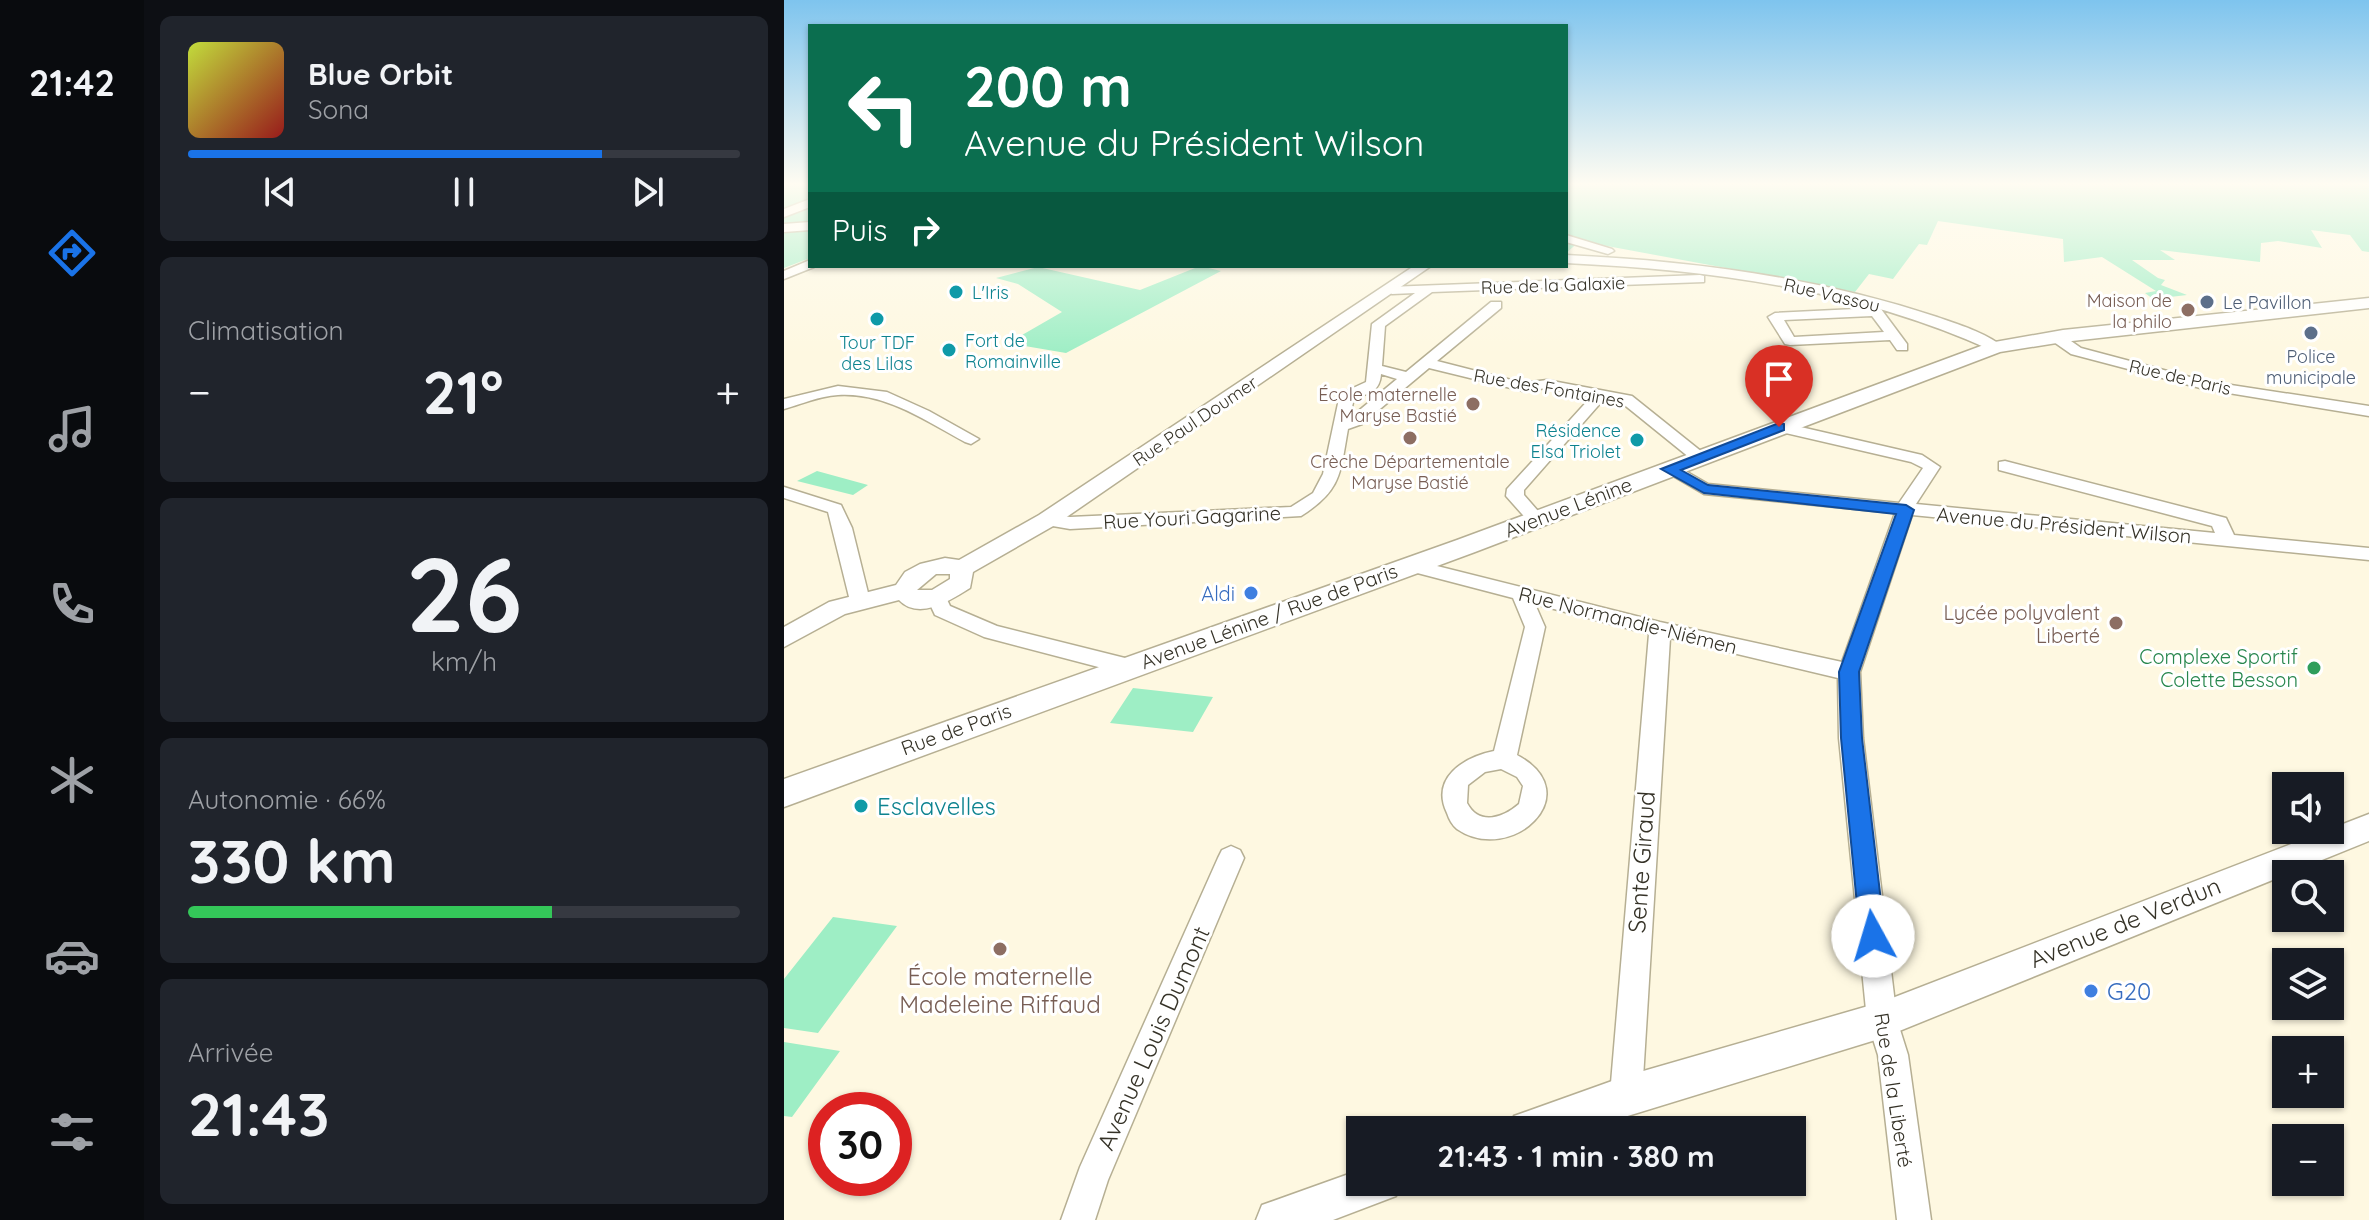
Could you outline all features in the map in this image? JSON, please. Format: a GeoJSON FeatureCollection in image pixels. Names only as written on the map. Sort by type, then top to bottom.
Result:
{"type":"FeatureCollection","features":[{"type":"Feature","properties":{"kind":"main road"},"geometry":{"type":"LineString","coordinates":[[1996,347],[2056,337],[2369,303]]}},
{"type":"Feature","properties":{"kind":"main road","name":"Avenue Lénine"},"geometry":{"type":"LineString","coordinates":[[1409,565],[1996,347]]}},
{"type":"Feature","properties":{"kind":"main road","name":"Avenue Lénine / Rue de Paris"},"geometry":{"type":"LineString","coordinates":[[1129,667],[1409,565]]}},
{"type":"Feature","properties":{"kind":"main road","name":"Rue de Paris"},"geometry":{"type":"LineString","coordinates":[[784,793],[1129,667]]}},
{"type":"Feature","properties":{"kind":"street","name":"Rue Vassou"},"geometry":{"type":"LineString","coordinates":[[1578,253],[1798,285],[1878,309],[1948,324],[1996,347]]}},
{"type":"Feature","properties":{"kind":"street"},"geometry":{"type":"LineString","coordinates":[[784,275],[808,265]]}},
{"type":"Feature","properties":{"kind":"street","name":"Rue Paul Doumer"},"geometry":{"type":"LineString","coordinates":[[961,569],[1047,520],[1421,268]]}},
{"type":"Feature","properties":{"kind":"street","name":"Rue de la Galaxie"},"geometry":{"type":"LineString","coordinates":[[1392,290],[1702,279],[1711,272]]}},
{"type":"Feature","properties":{"kind":"street"},"geometry":{"type":"LineString","coordinates":[[1408,377],[1374,368],[1379,324],[1427,290]]}},
{"type":"Feature","properties":{"kind":"street"},"geometry":{"type":"LineString","coordinates":[[1340,426],[1357,421],[1496,305]]}},
{"type":"Feature","properties":{"kind":"street"},"geometry":{"type":"LineString","coordinates":[[1878,309],[1898,342],[1790,341],[1775,317],[1878,309]]}},
{"type":"Feature","properties":{"kind":"street","name":"Rue de Paris"},"geometry":{"type":"LineString","coordinates":[[2056,337],[2076,351],[2204,385],[2369,411]]}},
{"type":"Feature","properties":{"kind":"street","name":"Rue des Fontaines"},"geometry":{"type":"LineString","coordinates":[[1427,363],[1523,387],[1547,384],[1634,403],[1701,459]]}},
{"type":"Feature","properties":{"kind":"street","name":"Rue Youri Gagarine"},"geometry":{"type":"LineString","coordinates":[[1047,520],[1070,523],[1295,512],[1320,496],[1331,474],[1347,394],[1364,391],[1373,383],[1374,368]]}},
{"type":"Feature","properties":{"kind":"street"},"geometry":{"type":"LineString","coordinates":[[793,400],[855,390],[888,395],[971,439]]}},
{"type":"Feature","properties":{"kind":"street","name":"Rue des Fontaines"},"geometry":{"type":"LineString","coordinates":[[1536,519],[1515,496],[1516,489],[1601,394]]}},
{"type":"Feature","properties":{"kind":"street","name":"Rue de la Liberté"},"geometry":{"type":"LineString","coordinates":[[1779,427],[1931,464],[1906,510],[1849,672],[1851,738],[1882,1020],[1893,1055],[1914,1220]]}},
{"type":"Feature","properties":{"kind":"street"},"geometry":{"type":"LineString","coordinates":[[2005,466],[2220,522],[2227,541]]}},
{"type":"Feature","properties":{"kind":"street","name":"Avenue du Président Wilson"},"geometry":{"type":"LineString","coordinates":[[1669,469],[1704,489],[2369,554]]}},
{"type":"Feature","properties":{"kind":"street"},"geometry":{"type":"LineString","coordinates":[[784,492],[835,509],[843,528],[860,601]]}},
{"type":"Feature","properties":{"kind":"street","name":"Rue Normandie-Niémen"},"geometry":{"type":"LineString","coordinates":[[1409,565],[1660,629],[1849,672]]}},
{"type":"Feature","properties":{"kind":"street"},"geometry":{"type":"LineString","coordinates":[[784,638],[818,617],[860,601],[904,591],[911,579],[928,569],[948,566],[961,569],[962,582],[937,598],[913,600],[904,591]]}},
{"type":"Feature","properties":{"kind":"street"},"geometry":{"type":"LineString","coordinates":[[1504,759],[1535,627],[1521,593]]}},
{"type":"Feature","properties":{"kind":"street"},"geometry":{"type":"LineString","coordinates":[[937,598],[942,610],[991,632],[1129,667]]}},
{"type":"Feature","properties":{"kind":"street"},"geometry":{"type":"LineString","coordinates":[[1535,627],[1574,607]]}},
{"type":"Feature","properties":{"kind":"street","name":"Sente Giraud"},"geometry":{"type":"LineString","coordinates":[[1626,1095],[1660,629]]}},
{"type":"Feature","properties":{"kind":"street","name":"Avenue de Verdun"},"geometry":{"type":"LineString","coordinates":[[1567,1116],[1626,1095],[1882,1020],[2369,827]]}},
{"type":"Feature","properties":{"kind":"street","name":"Avenue Louis Dumont"},"geometry":{"type":"LineString","coordinates":[[1078,1220],[1092,1179],[1231,858]]}},
{"type":"Feature","properties":{"kind":"street"},"geometry":{"type":"LineString","coordinates":[[1277,1220],[1346,1195]]}},
{"type":"Feature","properties":{"kind":"green space"},"geometry":{"type":"Polygon","coordinates":[[[784,240],[808,240],[808,259],[784,268],[784,240]]]}},
{"type":"Feature","properties":{"kind":"green space"},"geometry":{"type":"Polygon","coordinates":[[[1568,240],[1929,240],[1927,245],[1919,244],[1893,279],[1869,274],[1855,292],[1580,241],[1568,251],[1568,240]]]}},
{"type":"Feature","properties":{"kind":"green space"},"geometry":{"type":"Polygon","coordinates":[[[2063,240],[2317,240],[2322,248],[2278,241],[2261,243],[2260,262],[2160,250],[2175,260],[2132,260],[2165,280],[2161,285],[2187,295],[2153,299],[2145,293],[2156,291],[2102,257],[2064,262],[2063,240]]]}},
{"type":"Feature","properties":{"kind":"green space"},"geometry":{"type":"Polygon","coordinates":[[[2354,240],[2369,240],[2369,252],[2362,251],[2354,240]]]}},
{"type":"Feature","properties":{"kind":"green space"},"geometry":{"type":"Polygon","coordinates":[[[1042,268],[1140,290],[1195,268],[1221,271],[1066,353],[1008,343],[1062,312],[1018,284],[996,278],[1042,268]]]}},
{"type":"Feature","properties":{"kind":"green space"},"geometry":{"type":"Polygon","coordinates":[[[817,471],[868,485],[853,495],[797,481],[817,471]]]}},
{"type":"Feature","properties":{"kind":"green space"},"geometry":{"type":"Polygon","coordinates":[[[1133,688],[1213,697],[1193,732],[1110,723],[1133,688]]]}},
{"type":"Feature","properties":{"kind":"green space"},"geometry":{"type":"Polygon","coordinates":[[[833,917],[897,926],[818,1033],[784,1028],[784,979],[833,917]]]}},
{"type":"Feature","properties":{"kind":"green space"},"geometry":{"type":"Polygon","coordinates":[[[784,1042],[840,1051],[792,1117],[784,1116],[784,1042]]]}},
{"type":"Feature","properties":{"kind":"place","name":"L'Iris"},"geometry":{"type":"Point","coordinates":[956,292]}},
{"type":"Feature","properties":{"kind":"place","name":"Le Pavillon"},"geometry":{"type":"Point","coordinates":[2207,302]}},
{"type":"Feature","properties":{"kind":"place","name":"Maison de la philo"},"geometry":{"type":"Point","coordinates":[2188,310]}},
{"type":"Feature","properties":{"kind":"place","name":"Tour TDF des Lilas"},"geometry":{"type":"Point","coordinates":[877,319]}},
{"type":"Feature","properties":{"kind":"place","name":"Police municipale"},"geometry":{"type":"Point","coordinates":[2311,333]}},
{"type":"Feature","properties":{"kind":"place","name":"Fort de Romainville"},"geometry":{"type":"Point","coordinates":[949,350]}},
{"type":"Feature","properties":{"kind":"place","name":"École maternelle Maryse Bastié"},"geometry":{"type":"Point","coordinates":[1473,404]}},
{"type":"Feature","properties":{"kind":"place","name":"Crèche Départementale Maryse Bastié"},"geometry":{"type":"Point","coordinates":[1410,438]}},
{"type":"Feature","properties":{"kind":"place","name":"Résidence Elsa Triolet"},"geometry":{"type":"Point","coordinates":[1637,440]}},
{"type":"Feature","properties":{"kind":"place","name":"Aldi"},"geometry":{"type":"Point","coordinates":[1251,593]}},
{"type":"Feature","properties":{"kind":"place","name":"Lycée polyvalent Liberté"},"geometry":{"type":"Point","coordinates":[2116,623]}},
{"type":"Feature","properties":{"kind":"place","name":"Complexe Sportif Colette Besson"},"geometry":{"type":"Point","coordinates":[2314,668]}},
{"type":"Feature","properties":{"kind":"place","name":"Esclavelles"},"geometry":{"type":"Point","coordinates":[861,806]}},
{"type":"Feature","properties":{"kind":"place","name":"École maternelle Madeleine Riffaud"},"geometry":{"type":"Point","coordinates":[1000,949]}},
{"type":"Feature","properties":{"kind":"place","name":"G20"},"geometry":{"type":"Point","coordinates":[2091,991]}},
{"type":"Feature","properties":{"kind":"route"},"geometry":{"type":"LineString","coordinates":[[1779,427],[1669,469],[1704,489],[1906,510],[1849,672],[1851,738],[1873,936]]}}]}
